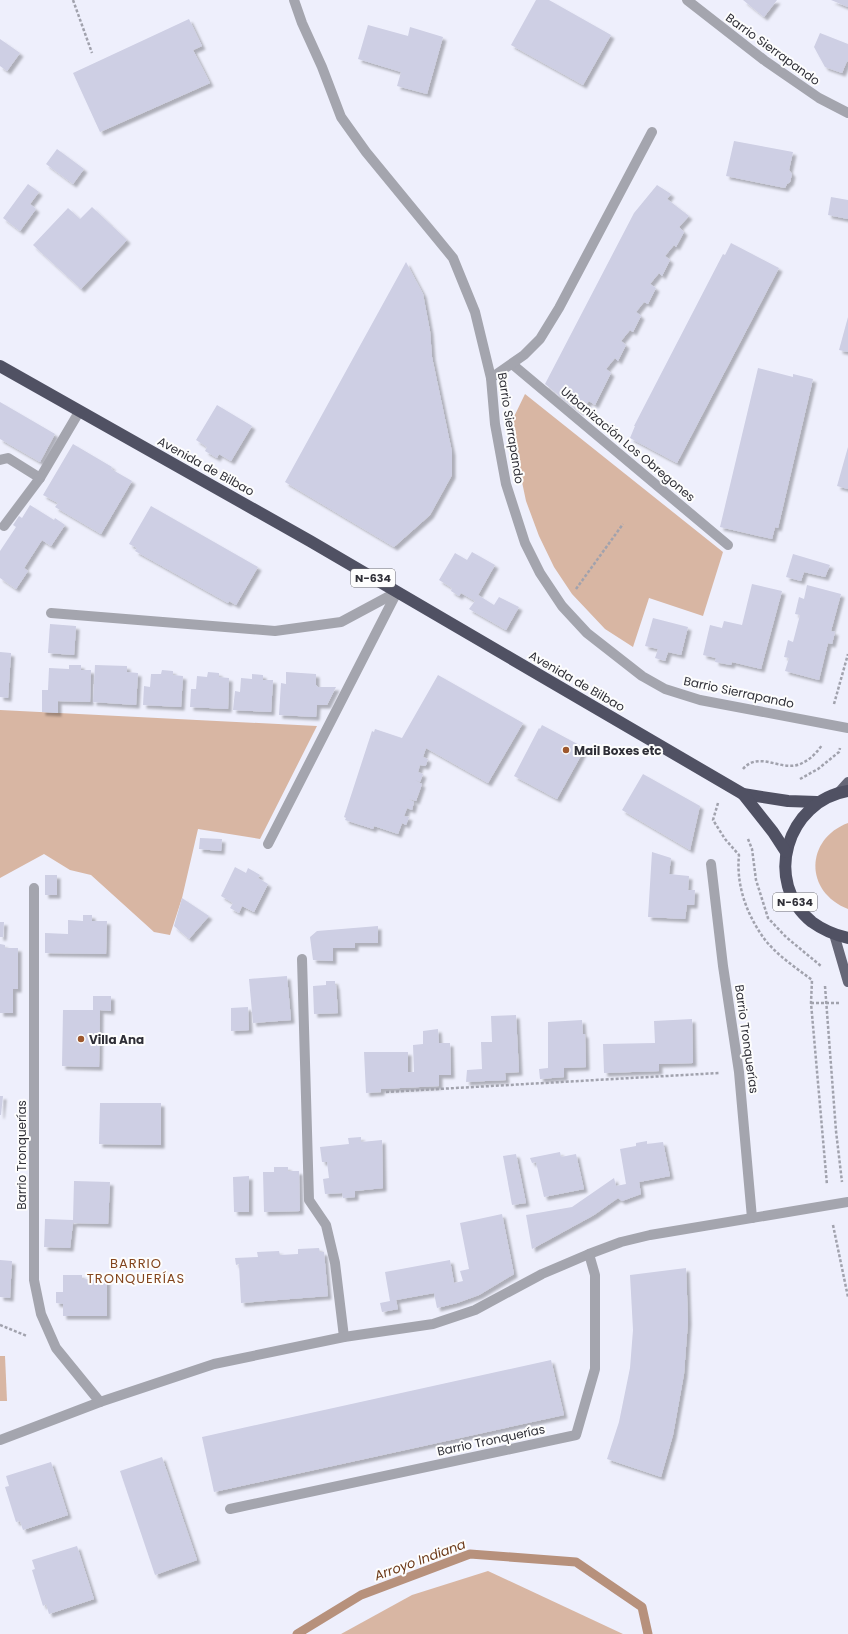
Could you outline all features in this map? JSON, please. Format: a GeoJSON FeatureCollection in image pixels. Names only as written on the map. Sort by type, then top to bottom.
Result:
{"type":"FeatureCollection","features":[{"type":"Feature","properties":{"kind":"highway","name":"Avenida de Bilbao"},"geometry":{"type":"LineString","coordinates":[[0,366],[79,412],[310,541],[728,786],[743,794],[788,801],[817,802]]}},
{"type":"Feature","properties":{"kind":"highway","name":"N-634"},"geometry":{"type":"LineString","coordinates":[[844,791],[817,802],[802,816],[792,833],[786,852],[786,878],[795,902],[812,921],[834,934],[848,938]]}},
{"type":"Feature","properties":{"kind":"highway","name":"Avenida de Bilbao"},"geometry":{"type":"LineString","coordinates":[[743,794],[773,832],[786,852]]}},
{"type":"Feature","properties":{"kind":"main road"},"geometry":{"type":"LineString","coordinates":[[844,791],[848,782]]}},
{"type":"Feature","properties":{"kind":"main road"},"geometry":{"type":"LineString","coordinates":[[834,934],[848,982]]}},
{"type":"Feature","properties":{"kind":"street","name":"Barrio Sierrapando"},"geometry":{"type":"LineString","coordinates":[[294,0],[302,23],[322,67],[341,118],[366,152],[453,258],[475,312],[491,378],[495,424],[508,492],[524,543],[540,574],[562,606],[587,633],[599,643],[642,676],[665,689],[700,700],[848,728]]}},
{"type":"Feature","properties":{"kind":"street","name":"Barrio Sierrapando"},"geometry":{"type":"LineString","coordinates":[[687,0],[764,60],[819,98],[848,113]]}},
{"type":"Feature","properties":{"kind":"street"},"geometry":{"type":"LineString","coordinates":[[491,378],[512,364],[540,339],[555,314],[652,132]]}},
{"type":"Feature","properties":{"kind":"street","name":"Urbanización Los Obregones"},"geometry":{"type":"LineString","coordinates":[[512,364],[728,544]]}},
{"type":"Feature","properties":{"kind":"street"},"geometry":{"type":"LineString","coordinates":[[4,526],[40,478],[79,412]]}},
{"type":"Feature","properties":{"kind":"street"},"geometry":{"type":"LineString","coordinates":[[0,460],[8,458],[40,478]]}},
{"type":"Feature","properties":{"kind":"street"},"geometry":{"type":"LineString","coordinates":[[51,613],[275,631],[341,622],[397,592]]}},
{"type":"Feature","properties":{"kind":"street"},"geometry":{"type":"LineString","coordinates":[[268,844],[397,592]]}},
{"type":"Feature","properties":{"kind":"street","name":"Barrio Tronquerías"},"geometry":{"type":"LineString","coordinates":[[711,864],[723,966],[740,1072],[752,1218]]}},
{"type":"Feature","properties":{"kind":"street","name":"Barrio Tronquerías"},"geometry":{"type":"LineString","coordinates":[[34,888],[34,1280],[41,1314],[56,1348],[100,1402]]}},
{"type":"Feature","properties":{"kind":"street"},"geometry":{"type":"LineString","coordinates":[[302,959],[309,1200],[326,1225],[335,1263],[344,1337]]}},
{"type":"Feature","properties":{"kind":"street"},"geometry":{"type":"LineString","coordinates":[[0,1440],[100,1402],[214,1364],[344,1337],[433,1324],[475,1310],[542,1274],[621,1242],[650,1235],[846,1202]]}},
{"type":"Feature","properties":{"kind":"street","name":"Barrio Tronquerías"},"geometry":{"type":"LineString","coordinates":[[230,1509],[576,1435],[595,1369],[595,1275],[590,1254]]}},
{"type":"Feature","properties":{"kind":"path"},"geometry":{"type":"LineString","coordinates":[[73,0],[92,53]]}},
{"type":"Feature","properties":{"kind":"path"},"geometry":{"type":"LineString","coordinates":[[562,606],[623,524]]}},
{"type":"Feature","properties":{"kind":"path"},"geometry":{"type":"LineString","coordinates":[[848,654],[834,703],[831,724],[822,746],[804,763],[784,766],[763,760],[746,765],[728,786],[715,808],[713,820],[725,839],[739,855],[738,869],[744,903],[763,937],[789,962],[812,980],[812,1003],[828,1205],[848,1297]]}},
{"type":"Feature","properties":{"kind":"path"},"geometry":{"type":"LineString","coordinates":[[798,780],[818,769],[839,752],[848,728]]}},
{"type":"Feature","properties":{"kind":"path"},"geometry":{"type":"LineString","coordinates":[[748,837],[752,849],[757,886],[768,918],[786,937],[823,968]]}},
{"type":"Feature","properties":{"kind":"path"},"geometry":{"type":"LineString","coordinates":[[825,982],[828,1004],[836,1123],[846,1202]]}},
{"type":"Feature","properties":{"kind":"path"},"geometry":{"type":"LineString","coordinates":[[812,1003],[828,1004],[848,1002]]}},
{"type":"Feature","properties":{"kind":"path"},"geometry":{"type":"LineString","coordinates":[[386,1092],[740,1072]]}},
{"type":"Feature","properties":{"kind":"shaded area"},"geometry":{"type":"Polygon","coordinates":[[[525,394],[723,552],[703,616],[649,598],[633,647],[605,629],[572,594],[554,567],[539,536],[526,501],[510,425],[525,394]]]}},
{"type":"Feature","properties":{"kind":"shaded area"},"geometry":{"type":"Polygon","coordinates":[[[0,710],[317,726],[260,839],[198,829],[182,898],[170,935],[154,932],[91,875],[70,870],[44,854],[0,878],[0,710]]]}},
{"type":"Feature","properties":{"kind":"shaded area"},"geometry":{"type":"Polygon","coordinates":[[[848,823],[848,909],[834,901],[823,891],[817,879],[815,866],[818,853],[824,841],[834,831],[848,823]]]}},
{"type":"Feature","properties":{"kind":"shaded area"},"geometry":{"type":"Polygon","coordinates":[[[0,1356],[5,1356],[7,1401],[0,1401],[0,1356]]]}},
{"type":"Feature","properties":{"kind":"shaded area"},"geometry":{"type":"Polygon","coordinates":[[[488,1571],[623,1634],[341,1634],[412,1595],[488,1571]]]}},
{"type":"Feature","properties":{"kind":"building"},"geometry":{"type":"Polygon","coordinates":[[[536,0],[549,0],[611,35],[583,85],[511,45],[536,0]]]}},
{"type":"Feature","properties":{"kind":"building"},"geometry":{"type":"Polygon","coordinates":[[[743,0],[777,0],[764,17],[743,0]]]}},
{"type":"Feature","properties":{"kind":"building"},"geometry":{"type":"Polygon","coordinates":[[[831,0],[848,0],[848,7],[831,0]]]}},
{"type":"Feature","properties":{"kind":"building"},"geometry":{"type":"Polygon","coordinates":[[[189,19],[202,46],[193,50],[210,83],[100,132],[73,73],[189,19]]]}},
{"type":"Feature","properties":{"kind":"building"},"geometry":{"type":"Polygon","coordinates":[[[368,25],[408,36],[410,27],[443,37],[427,94],[397,86],[401,72],[358,59],[368,25]]]}},
{"type":"Feature","properties":{"kind":"building"},"geometry":{"type":"Polygon","coordinates":[[[820,33],[848,44],[848,62],[847,61],[842,73],[825,67],[814,47],[820,33]]]}},
{"type":"Feature","properties":{"kind":"building"},"geometry":{"type":"Polygon","coordinates":[[[0,39],[20,53],[7,71],[0,66],[0,39]]]}},
{"type":"Feature","properties":{"kind":"building"},"geometry":{"type":"Polygon","coordinates":[[[734,141],[793,152],[789,170],[792,174],[790,182],[785,188],[726,176],[734,141]]]}},
{"type":"Feature","properties":{"kind":"building"},"geometry":{"type":"Polygon","coordinates":[[[57,149],[84,169],[73,184],[46,164],[57,149]]]}},
{"type":"Feature","properties":{"kind":"building"},"geometry":{"type":"Polygon","coordinates":[[[28,184],[39,192],[30,204],[36,209],[20,231],[3,218],[28,184]]]}},
{"type":"Feature","properties":{"kind":"building"},"geometry":{"type":"Polygon","coordinates":[[[657,185],[671,194],[667,199],[689,216],[679,227],[684,232],[676,247],[674,245],[665,256],[670,260],[662,276],[659,273],[650,284],[656,288],[648,304],[644,302],[636,312],[641,316],[633,332],[630,330],[621,341],[626,345],[618,361],[615,358],[606,369],[611,373],[595,405],[589,401],[580,412],[545,384],[634,213],[657,185]]]}},
{"type":"Feature","properties":{"kind":"building"},"geometry":{"type":"Polygon","coordinates":[[[831,197],[848,200],[848,219],[828,215],[831,197]]]}},
{"type":"Feature","properties":{"kind":"building"},"geometry":{"type":"Polygon","coordinates":[[[92,207],[127,240],[81,289],[33,245],[68,208],[80,219],[92,207]]]}},
{"type":"Feature","properties":{"kind":"building"},"geometry":{"type":"Polygon","coordinates":[[[731,243],[779,268],[677,463],[630,438],[634,426],[723,254],[725,255],[731,243]]]}},
{"type":"Feature","properties":{"kind":"building"},"geometry":{"type":"Polygon","coordinates":[[[406,262],[423,294],[430,331],[432,357],[452,452],[452,475],[430,515],[394,547],[285,482],[406,262]]]}},
{"type":"Feature","properties":{"kind":"building"},"geometry":{"type":"Polygon","coordinates":[[[848,317],[848,352],[839,350],[848,317]]]}},
{"type":"Feature","properties":{"kind":"building"},"geometry":{"type":"Polygon","coordinates":[[[758,368],[793,377],[793,374],[813,379],[778,528],[775,527],[772,539],[720,527],[758,368]]]}},
{"type":"Feature","properties":{"kind":"building"},"geometry":{"type":"Polygon","coordinates":[[[0,402],[55,434],[40,462],[0,439],[0,402]]]}},
{"type":"Feature","properties":{"kind":"building"},"geometry":{"type":"Polygon","coordinates":[[[217,405],[252,426],[231,461],[219,454],[217,458],[205,451],[207,447],[196,440],[217,405]]]}},
{"type":"Feature","properties":{"kind":"building"},"geometry":{"type":"Polygon","coordinates":[[[73,444],[112,467],[111,469],[132,481],[101,534],[55,507],[58,503],[43,495],[73,444]]]}},
{"type":"Feature","properties":{"kind":"building"},"geometry":{"type":"Polygon","coordinates":[[[848,447],[848,489],[837,486],[848,447]]]}},
{"type":"Feature","properties":{"kind":"building"},"geometry":{"type":"Polygon","coordinates":[[[30,505],[65,525],[51,546],[42,540],[24,568],[28,571],[16,589],[0,578],[0,551],[16,527],[13,525],[19,516],[22,518],[30,505]]]}},
{"type":"Feature","properties":{"kind":"building"},"geometry":{"type":"Polygon","coordinates":[[[151,506],[258,567],[236,605],[229,601],[228,603],[135,551],[137,548],[129,544],[151,506]]]}},
{"type":"Feature","properties":{"kind":"building"},"geometry":{"type":"Polygon","coordinates":[[[472,552],[495,565],[478,595],[494,605],[499,597],[519,607],[506,630],[469,609],[475,601],[461,593],[459,596],[451,591],[452,588],[439,580],[455,553],[467,560],[472,552]]]}},
{"type":"Feature","properties":{"kind":"building"},"geometry":{"type":"Polygon","coordinates":[[[793,554],[830,565],[825,577],[804,572],[801,581],[786,577],[793,554]]]}},
{"type":"Feature","properties":{"kind":"building"},"geometry":{"type":"Polygon","coordinates":[[[752,584],[782,591],[761,669],[732,662],[731,665],[715,662],[716,658],[703,655],[710,625],[722,628],[724,621],[742,625],[752,584]]]}},
{"type":"Feature","properties":{"kind":"building"},"geometry":{"type":"Polygon","coordinates":[[[807,585],[841,594],[831,631],[835,632],[832,644],[828,643],[819,680],[785,671],[789,658],[784,657],[788,640],[793,642],[800,615],[795,614],[799,597],[804,599],[807,585]]]}},
{"type":"Feature","properties":{"kind":"building"},"geometry":{"type":"Polygon","coordinates":[[[653,618],[688,627],[681,655],[668,652],[665,661],[655,658],[658,649],[645,646],[653,618]]]}},
{"type":"Feature","properties":{"kind":"building"},"geometry":{"type":"Polygon","coordinates":[[[50,624],[76,626],[74,655],[48,653],[50,624]]]}},
{"type":"Feature","properties":{"kind":"building"},"geometry":{"type":"Polygon","coordinates":[[[0,652],[11,653],[8,698],[0,697],[0,652]]]}},
{"type":"Feature","properties":{"kind":"building"},"geometry":{"type":"Polygon","coordinates":[[[69,665],[81,665],[81,670],[91,670],[90,702],[58,701],[58,713],[42,712],[42,690],[48,690],[49,668],[69,669],[69,665]]]}},
{"type":"Feature","properties":{"kind":"building"},"geometry":{"type":"Polygon","coordinates":[[[95,665],[127,666],[127,672],[138,673],[136,705],[93,702],[95,665]]]}},
{"type":"Feature","properties":{"kind":"building"},"geometry":{"type":"Polygon","coordinates":[[[162,670],[173,671],[173,675],[183,676],[181,707],[143,705],[144,686],[150,687],[151,674],[161,674],[162,670]]]}},
{"type":"Feature","properties":{"kind":"building"},"geometry":{"type":"Polygon","coordinates":[[[208,672],[219,673],[219,677],[229,678],[228,709],[190,707],[191,689],[196,689],[197,676],[207,677],[208,672]]]}},
{"type":"Feature","properties":{"kind":"building"},"geometry":{"type":"Polygon","coordinates":[[[286,672],[316,674],[316,685],[318,687],[336,687],[327,705],[317,705],[316,717],[279,715],[281,683],[286,684],[286,672]]]}},
{"type":"Feature","properties":{"kind":"building"},"geometry":{"type":"Polygon","coordinates":[[[252,674],[263,675],[263,680],[273,680],[271,712],[233,710],[235,691],[240,692],[241,678],[252,679],[252,674]]]}},
{"type":"Feature","properties":{"kind":"building"},"geometry":{"type":"Polygon","coordinates":[[[438,675],[523,723],[488,783],[426,748],[423,757],[428,759],[426,765],[420,765],[418,772],[423,774],[420,782],[415,780],[422,784],[416,801],[409,799],[414,802],[412,810],[407,808],[404,816],[409,817],[406,825],[402,823],[398,834],[374,826],[373,829],[345,820],[346,818],[344,817],[372,731],[374,732],[375,729],[402,738],[438,675]]]}},
{"type":"Feature","properties":{"kind":"building"},"geometry":{"type":"Polygon","coordinates":[[[542,725],[583,747],[581,751],[583,752],[557,799],[514,776],[542,725]]]}},
{"type":"Feature","properties":{"kind":"building"},"geometry":{"type":"Polygon","coordinates":[[[643,774],[700,806],[690,850],[622,810],[643,774]]]}},
{"type":"Feature","properties":{"kind":"building"},"geometry":{"type":"Polygon","coordinates":[[[200,838],[222,839],[221,851],[199,849],[200,838]]]}},
{"type":"Feature","properties":{"kind":"building"},"geometry":{"type":"Polygon","coordinates":[[[652,852],[671,858],[669,874],[689,876],[688,890],[695,890],[694,905],[687,905],[685,919],[648,917],[652,852]]]}},
{"type":"Feature","properties":{"kind":"building"},"geometry":{"type":"Polygon","coordinates":[[[235,867],[246,873],[248,868],[260,875],[258,878],[268,884],[254,912],[242,906],[239,913],[230,908],[233,903],[221,896],[235,867]]]}},
{"type":"Feature","properties":{"kind":"building"},"geometry":{"type":"Polygon","coordinates":[[[45,875],[57,875],[57,895],[45,895],[45,875]]]}},
{"type":"Feature","properties":{"kind":"building"},"geometry":{"type":"Polygon","coordinates":[[[182,898],[209,916],[189,939],[174,926],[182,898]]]}},
{"type":"Feature","properties":{"kind":"building"},"geometry":{"type":"Polygon","coordinates":[[[83,915],[92,915],[92,921],[107,921],[106,954],[45,953],[45,933],[68,934],[68,920],[83,921],[83,915]]]}},
{"type":"Feature","properties":{"kind":"building"},"geometry":{"type":"Polygon","coordinates":[[[0,922],[4,922],[3,937],[0,937],[0,922]]]}},
{"type":"Feature","properties":{"kind":"building"},"geometry":{"type":"Polygon","coordinates":[[[378,926],[378,943],[355,943],[355,948],[333,948],[333,961],[313,960],[310,937],[317,931],[378,926]]]}},
{"type":"Feature","properties":{"kind":"building"},"geometry":{"type":"Polygon","coordinates":[[[0,944],[5,945],[5,948],[18,948],[18,989],[13,989],[13,1013],[0,1013],[0,944]]]}},
{"type":"Feature","properties":{"kind":"building"},"geometry":{"type":"Polygon","coordinates":[[[287,976],[291,1020],[253,1023],[249,979],[287,976]]]}},
{"type":"Feature","properties":{"kind":"building"},"geometry":{"type":"Polygon","coordinates":[[[326,981],[335,981],[338,1013],[314,1014],[313,986],[326,985],[326,981]]]}},
{"type":"Feature","properties":{"kind":"building","name":"Villa Ana"},"geometry":{"type":"Polygon","coordinates":[[[93,996],[111,996],[111,1011],[100,1010],[99,1067],[62,1066],[63,1010],[93,1010],[93,996]]]}},
{"type":"Feature","properties":{"kind":"building"},"geometry":{"type":"Polygon","coordinates":[[[248,1007],[249,1030],[231,1031],[231,1008],[248,1007]]]}},
{"type":"Feature","properties":{"kind":"building"},"geometry":{"type":"Polygon","coordinates":[[[516,1015],[519,1072],[505,1073],[506,1080],[466,1082],[467,1070],[482,1069],[481,1042],[492,1042],[491,1016],[516,1015]]]}},
{"type":"Feature","properties":{"kind":"building"},"geometry":{"type":"Polygon","coordinates":[[[692,1019],[693,1063],[659,1064],[659,1071],[604,1073],[603,1044],[655,1043],[654,1021],[692,1019]]]}},
{"type":"Feature","properties":{"kind":"building"},"geometry":{"type":"Polygon","coordinates":[[[582,1020],[583,1034],[585,1034],[586,1067],[564,1068],[564,1077],[540,1079],[539,1069],[548,1068],[548,1022],[582,1020]]]}},
{"type":"Feature","properties":{"kind":"building"},"geometry":{"type":"Polygon","coordinates":[[[438,1029],[439,1043],[450,1043],[451,1075],[439,1075],[439,1086],[381,1089],[381,1092],[366,1093],[364,1052],[408,1052],[408,1072],[414,1072],[413,1045],[423,1044],[423,1031],[438,1029]]]}},
{"type":"Feature","properties":{"kind":"building"},"geometry":{"type":"Polygon","coordinates":[[[0,1096],[3,1096],[1,1115],[0,1115],[0,1096]]]}},
{"type":"Feature","properties":{"kind":"building"},"geometry":{"type":"Polygon","coordinates":[[[100,1103],[161,1103],[161,1145],[99,1144],[100,1103]]]}},
{"type":"Feature","properties":{"kind":"building"},"geometry":{"type":"Polygon","coordinates":[[[361,1137],[361,1142],[382,1140],[383,1188],[355,1191],[355,1197],[343,1198],[342,1193],[325,1194],[323,1179],[329,1178],[327,1162],[322,1162],[320,1147],[349,1144],[348,1138],[361,1137]]]}},
{"type":"Feature","properties":{"kind":"building"},"geometry":{"type":"Polygon","coordinates":[[[647,1141],[647,1144],[663,1142],[670,1176],[639,1182],[641,1194],[622,1201],[618,1198],[594,1215],[532,1249],[526,1215],[572,1207],[614,1178],[616,1186],[626,1184],[620,1149],[636,1146],[636,1143],[647,1141]]]}},
{"type":"Feature","properties":{"kind":"building"},"geometry":{"type":"Polygon","coordinates":[[[560,1152],[561,1157],[576,1154],[584,1189],[544,1197],[536,1162],[532,1163],[530,1158],[560,1152]]]}},
{"type":"Feature","properties":{"kind":"building"},"geometry":{"type":"Polygon","coordinates":[[[516,1154],[526,1203],[512,1205],[503,1156],[516,1154]]]}},
{"type":"Feature","properties":{"kind":"building"},"geometry":{"type":"Polygon","coordinates":[[[274,1167],[288,1167],[288,1171],[299,1171],[300,1211],[264,1212],[263,1172],[274,1172],[274,1167]]]}},
{"type":"Feature","properties":{"kind":"building"},"geometry":{"type":"Polygon","coordinates":[[[249,1176],[249,1212],[234,1212],[233,1177],[249,1176]]]}},
{"type":"Feature","properties":{"kind":"building"},"geometry":{"type":"Polygon","coordinates":[[[74,1181],[110,1182],[108,1224],[73,1223],[70,1248],[44,1247],[45,1219],[73,1220],[74,1181]]]}},
{"type":"Feature","properties":{"kind":"building"},"geometry":{"type":"Polygon","coordinates":[[[502,1214],[514,1274],[479,1295],[457,1303],[437,1308],[434,1293],[396,1300],[398,1309],[382,1312],[380,1303],[390,1301],[385,1272],[450,1260],[454,1283],[463,1281],[460,1271],[469,1269],[460,1223],[502,1214]]]}},
{"type":"Feature","properties":{"kind":"building"},"geometry":{"type":"Polygon","coordinates":[[[319,1248],[320,1252],[324,1252],[328,1296],[241,1303],[239,1264],[236,1265],[235,1258],[258,1257],[257,1252],[279,1251],[280,1255],[298,1254],[298,1249],[319,1248]]]}},
{"type":"Feature","properties":{"kind":"building"},"geometry":{"type":"Polygon","coordinates":[[[0,1260],[12,1261],[10,1298],[0,1297],[0,1260]]]}},
{"type":"Feature","properties":{"kind":"building"},"geometry":{"type":"Polygon","coordinates":[[[686,1268],[688,1321],[684,1374],[673,1435],[661,1477],[607,1459],[619,1422],[630,1368],[633,1330],[630,1275],[686,1268]]]}},
{"type":"Feature","properties":{"kind":"building"},"geometry":{"type":"Polygon","coordinates":[[[63,1275],[82,1275],[82,1279],[107,1280],[107,1316],[63,1316],[63,1304],[56,1303],[56,1292],[63,1292],[63,1275]]]}},
{"type":"Feature","properties":{"kind":"building"},"geometry":{"type":"Polygon","coordinates":[[[551,1360],[564,1415],[214,1492],[202,1437],[551,1360]]]}},
{"type":"Feature","properties":{"kind":"building"},"geometry":{"type":"Polygon","coordinates":[[[162,1457],[197,1560],[155,1575],[120,1471],[162,1457]]]}},
{"type":"Feature","properties":{"kind":"building"},"geometry":{"type":"Polygon","coordinates":[[[51,1462],[68,1515],[23,1530],[20,1521],[16,1522],[5,1487],[9,1486],[6,1476],[51,1462]]]}},
{"type":"Feature","properties":{"kind":"building"},"geometry":{"type":"Polygon","coordinates":[[[77,1546],[94,1599],[49,1614],[46,1604],[43,1606],[32,1570],[35,1569],[32,1560],[77,1546]]]}},
{"type":"Feature","properties":{"kind":"waterway","name":"Arroyo Indiana"},"geometry":{"type":"LineString","coordinates":[[297,1634],[361,1595],[470,1554],[576,1562],[642,1607],[648,1634]]}},
{"type":"Feature","properties":{"kind":"place","name":"Mail Boxes etc"},"geometry":{"type":"Point","coordinates":[566,750]}},
{"type":"Feature","properties":{"kind":"place","name":"Villa Ana"},"geometry":{"type":"Point","coordinates":[81,1039]}},
{"type":"Feature","properties":{"kind":"district","name":"BARRIO TRONQUERÍAS"},"geometry":{"type":"Point","coordinates":[136,1270]}}]}
